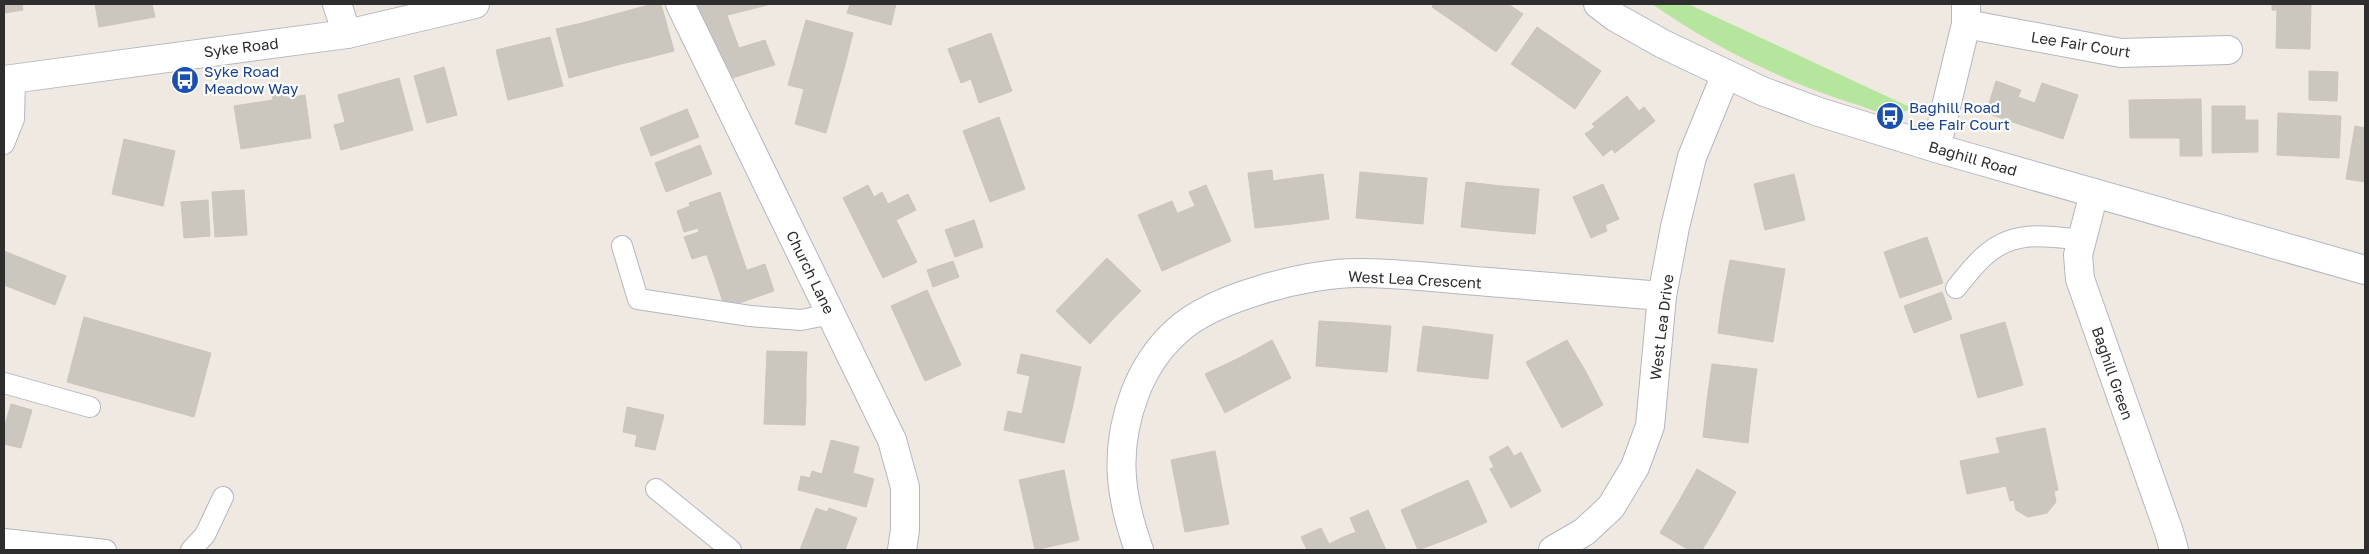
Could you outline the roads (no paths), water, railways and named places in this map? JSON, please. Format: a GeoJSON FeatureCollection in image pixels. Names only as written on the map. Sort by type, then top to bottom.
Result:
{"type":"FeatureCollection","features":[{"type":"Feature","properties":{"kind":"street"},"geometry":{"type":"LineString","coordinates":[[337,4],[347,34]]}},
{"type":"Feature","properties":{"kind":"street","name":"Syke Road"},"geometry":{"type":"LineString","coordinates":[[9,79],[347,34],[475,4]]}},
{"type":"Feature","properties":{"kind":"street","name":"Church Lane"},"geometry":{"type":"LineString","coordinates":[[680,4],[892,440],[905,487],[905,530],[902,550]]}},
{"type":"Feature","properties":{"kind":"street","name":"Baghill Road"},"geometry":{"type":"LineString","coordinates":[[1598,4],[1615,17],[1726,74],[1762,91],[1818,112],[1936,148],[2365,270]]}},
{"type":"Feature","properties":{"kind":"street","name":"Lee Fair Court"},"geometry":{"type":"LineString","coordinates":[[1936,148],[1966,14],[2121,53],[2228,50]]}},
{"type":"Feature","properties":{"kind":"street","name":"West Lea Drive"},"geometry":{"type":"LineString","coordinates":[[1553,550],[1584,532],[1611,507],[1635,467],[1650,426],[1662,296],[1675,227],[1692,156],[1726,74]]}},
{"type":"Feature","properties":{"kind":"street","name":"Baghill Green"},"geometry":{"type":"LineString","coordinates":[[2094,192],[2078,255],[2080,279],[2174,550]]}},
{"type":"Feature","properties":{"kind":"street","name":"West Lea Crescent"},"geometry":{"type":"LineString","coordinates":[[1139,550],[1129,522],[1120,468],[1125,419],[1144,372],[1177,330],[1216,306],[1262,290],[1306,278],[1357,273],[1662,296]]}},
{"type":"Feature","properties":{"kind":"lane"},"geometry":{"type":"LineString","coordinates":[[4,144],[14,119],[9,79]]}},
{"type":"Feature","properties":{"kind":"lane"},"geometry":{"type":"LineString","coordinates":[[1956,288],[1988,253],[2006,242],[2024,236],[2081,240]]}},
{"type":"Feature","properties":{"kind":"lane"},"geometry":{"type":"LineString","coordinates":[[622,246],[638,299],[750,316],[801,320],[831,314]]}},
{"type":"Feature","properties":{"kind":"lane"},"geometry":{"type":"LineString","coordinates":[[4,383],[90,407]]}},
{"type":"Feature","properties":{"kind":"lane"},"geometry":{"type":"LineString","coordinates":[[656,489],[731,550]]}},
{"type":"Feature","properties":{"kind":"lane"},"geometry":{"type":"LineString","coordinates":[[190,550],[205,535],[223,497]]}},
{"type":"Feature","properties":{"kind":"lane"},"geometry":{"type":"LineString","coordinates":[[4,539],[106,550]]}},
{"type":"Feature","properties":{"kind":"place","name":"Syke Road Meadow Way"},"geometry":{"type":"Point","coordinates":[185,80]}},
{"type":"Feature","properties":{"kind":"place","name":"Baghill Road Lee Fair Court"},"geometry":{"type":"Point","coordinates":[1890,116]}}]}
